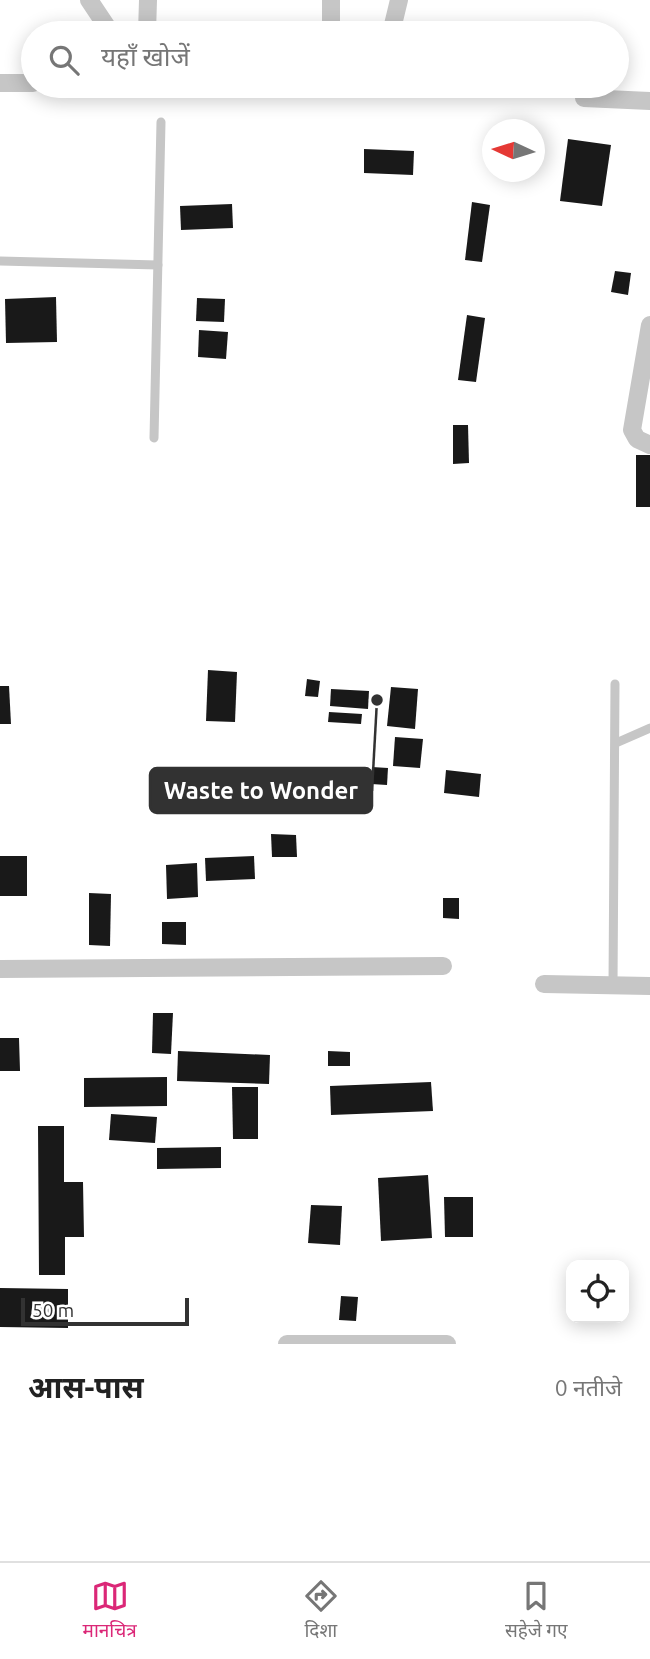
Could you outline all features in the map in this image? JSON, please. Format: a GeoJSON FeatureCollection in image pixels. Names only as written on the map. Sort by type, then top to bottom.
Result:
{"type":"FeatureCollection","features":[{"type":"Feature","properties":{"kind":"street"},"geometry":{"type":"LineString","coordinates":[[89,0],[103,21]]}},
{"type":"Feature","properties":{"kind":"street"},"geometry":{"type":"LineString","coordinates":[[147,21],[148,0]]}},
{"type":"Feature","properties":{"kind":"street"},"geometry":{"type":"LineString","coordinates":[[331,0],[331,21]]}},
{"type":"Feature","properties":{"kind":"street"},"geometry":{"type":"LineString","coordinates":[[394,21],[398,0]]}},
{"type":"Feature","properties":{"kind":"street"},"geometry":{"type":"LineString","coordinates":[[0,83],[21,83]]}},
{"type":"Feature","properties":{"kind":"street"},"geometry":{"type":"LineString","coordinates":[[584,98],[650,101]]}},
{"type":"Feature","properties":{"kind":"street"},"geometry":{"type":"LineString","coordinates":[[650,325],[632,430],[637,439],[650,445]]}},
{"type":"Feature","properties":{"kind":"street"},"geometry":{"type":"LineString","coordinates":[[0,969],[443,966]]}},
{"type":"Feature","properties":{"kind":"street"},"geometry":{"type":"LineString","coordinates":[[544,984],[650,986]]}},
{"type":"Feature","properties":{"kind":"street"},"geometry":{"type":"LineString","coordinates":[[287,1344],[446,1344]]}},
{"type":"Feature","properties":{"kind":"lane"},"geometry":{"type":"LineString","coordinates":[[154,438],[161,122]]}},
{"type":"Feature","properties":{"kind":"lane"},"geometry":{"type":"LineString","coordinates":[[0,261],[158,265]]}},
{"type":"Feature","properties":{"kind":"lane"},"geometry":{"type":"LineString","coordinates":[[613,985],[615,684]]}},
{"type":"Feature","properties":{"kind":"lane"},"geometry":{"type":"LineString","coordinates":[[616,743],[650,728]]}},
{"type":"Feature","properties":{"kind":"building"},"geometry":{"type":"Polygon","coordinates":[[[568,139],[611,145],[602,206],[560,201],[568,139]]]}},
{"type":"Feature","properties":{"kind":"building"},"geometry":{"type":"Polygon","coordinates":[[[364,149],[414,151],[413,175],[364,173],[364,149]]]}},
{"type":"Feature","properties":{"kind":"building"},"geometry":{"type":"Polygon","coordinates":[[[472,202],[490,205],[482,262],[465,260],[472,202]]]}},
{"type":"Feature","properties":{"kind":"building"},"geometry":{"type":"Polygon","coordinates":[[[232,204],[233,228],[181,230],[180,206],[232,204]]]}},
{"type":"Feature","properties":{"kind":"building"},"geometry":{"type":"Polygon","coordinates":[[[615,271],[631,273],[628,295],[611,292],[615,271]]]}},
{"type":"Feature","properties":{"kind":"building"},"geometry":{"type":"Polygon","coordinates":[[[56,297],[57,342],[6,343],[5,299],[56,297]]]}},
{"type":"Feature","properties":{"kind":"building"},"geometry":{"type":"Polygon","coordinates":[[[197,298],[225,299],[224,322],[196,321],[197,298]]]}},
{"type":"Feature","properties":{"kind":"building"},"geometry":{"type":"Polygon","coordinates":[[[467,315],[485,318],[476,382],[458,380],[467,315]]]}},
{"type":"Feature","properties":{"kind":"building"},"geometry":{"type":"Polygon","coordinates":[[[199,330],[228,332],[226,359],[198,357],[199,330]]]}},
{"type":"Feature","properties":{"kind":"building"},"geometry":{"type":"Polygon","coordinates":[[[453,425],[468,425],[469,463],[453,464],[453,425]]]}},
{"type":"Feature","properties":{"kind":"building"},"geometry":{"type":"Polygon","coordinates":[[[636,455],[650,455],[650,507],[636,507],[636,455]]]}},
{"type":"Feature","properties":{"kind":"building"},"geometry":{"type":"Polygon","coordinates":[[[208,670],[237,672],[235,722],[206,721],[208,670]]]}},
{"type":"Feature","properties":{"kind":"building"},"geometry":{"type":"Polygon","coordinates":[[[307,679],[320,681],[318,697],[305,696],[307,679]]]}},
{"type":"Feature","properties":{"kind":"building"},"geometry":{"type":"Polygon","coordinates":[[[0,686],[9,686],[11,724],[0,724],[0,686]]]}},
{"type":"Feature","properties":{"kind":"building"},"geometry":{"type":"Polygon","coordinates":[[[391,687],[418,689],[415,729],[387,726],[391,687]]]}},
{"type":"Feature","properties":{"kind":"building"},"geometry":{"type":"Polygon","coordinates":[[[331,689],[369,691],[368,709],[330,706],[331,689]]]}},
{"type":"Feature","properties":{"kind":"building"},"geometry":{"type":"Polygon","coordinates":[[[329,712],[362,714],[361,724],[328,722],[329,712]]]}},
{"type":"Feature","properties":{"kind":"building"},"geometry":{"type":"Polygon","coordinates":[[[395,737],[423,739],[420,768],[393,766],[395,737]]]}},
{"type":"Feature","properties":{"kind":"building"},"geometry":{"type":"Polygon","coordinates":[[[372,767],[388,768],[387,785],[371,784],[372,767]]]}},
{"type":"Feature","properties":{"kind":"building"},"geometry":{"type":"Polygon","coordinates":[[[446,770],[481,774],[479,797],[444,793],[446,770]]]}},
{"type":"Feature","properties":{"kind":"building"},"geometry":{"type":"Polygon","coordinates":[[[271,834],[296,835],[297,857],[272,857],[271,834]]]}},
{"type":"Feature","properties":{"kind":"building"},"geometry":{"type":"Polygon","coordinates":[[[0,856],[27,856],[27,896],[0,896],[0,856]]]}},
{"type":"Feature","properties":{"kind":"building"},"geometry":{"type":"Polygon","coordinates":[[[254,856],[255,879],[206,881],[205,858],[254,856]]]}},
{"type":"Feature","properties":{"kind":"building"},"geometry":{"type":"Polygon","coordinates":[[[197,863],[198,897],[167,899],[166,865],[197,863]]]}},
{"type":"Feature","properties":{"kind":"building"},"geometry":{"type":"Polygon","coordinates":[[[89,893],[111,894],[110,946],[89,945],[89,893]]]}},
{"type":"Feature","properties":{"kind":"building"},"geometry":{"type":"Polygon","coordinates":[[[443,898],[459,898],[459,919],[443,918],[443,898]]]}},
{"type":"Feature","properties":{"kind":"building"},"geometry":{"type":"Polygon","coordinates":[[[162,922],[186,922],[186,945],[162,944],[162,922]]]}},
{"type":"Feature","properties":{"kind":"building"},"geometry":{"type":"Polygon","coordinates":[[[153,1013],[173,1013],[171,1054],[152,1053],[153,1013]]]}},
{"type":"Feature","properties":{"kind":"building"},"geometry":{"type":"Polygon","coordinates":[[[0,1038],[19,1038],[20,1071],[0,1071],[0,1038]]]}},
{"type":"Feature","properties":{"kind":"building"},"geometry":{"type":"Polygon","coordinates":[[[178,1051],[270,1055],[269,1084],[177,1081],[178,1051]]]}},
{"type":"Feature","properties":{"kind":"building"},"geometry":{"type":"Polygon","coordinates":[[[328,1051],[350,1052],[350,1066],[328,1066],[328,1051]]]}},
{"type":"Feature","properties":{"kind":"building"},"geometry":{"type":"Polygon","coordinates":[[[167,1077],[167,1106],[84,1107],[84,1078],[167,1077]]]}},
{"type":"Feature","properties":{"kind":"building"},"geometry":{"type":"Polygon","coordinates":[[[431,1082],[433,1111],[331,1115],[330,1086],[431,1082]]]}},
{"type":"Feature","properties":{"kind":"building"},"geometry":{"type":"Polygon","coordinates":[[[232,1087],[258,1087],[258,1139],[233,1139],[232,1087]]]}},
{"type":"Feature","properties":{"kind":"building"},"geometry":{"type":"Polygon","coordinates":[[[111,1114],[157,1117],[155,1143],[109,1140],[111,1114]]]}},
{"type":"Feature","properties":{"kind":"building"},"geometry":{"type":"Polygon","coordinates":[[[38,1126],[64,1126],[64,1182],[83,1182],[84,1237],[65,1237],[65,1275],[39,1275],[38,1126]]]}},
{"type":"Feature","properties":{"kind":"building"},"geometry":{"type":"Polygon","coordinates":[[[221,1147],[221,1168],[157,1169],[157,1148],[221,1147]]]}},
{"type":"Feature","properties":{"kind":"building"},"geometry":{"type":"Polygon","coordinates":[[[428,1175],[432,1238],[381,1241],[378,1178],[428,1175]]]}},
{"type":"Feature","properties":{"kind":"building"},"geometry":{"type":"Polygon","coordinates":[[[444,1197],[473,1197],[473,1237],[445,1237],[444,1197]]]}},
{"type":"Feature","properties":{"kind":"building"},"geometry":{"type":"Polygon","coordinates":[[[311,1205],[342,1206],[340,1245],[308,1243],[311,1205]]]}},
{"type":"Feature","properties":{"kind":"building"},"geometry":{"type":"Polygon","coordinates":[[[0,1288],[68,1289],[68,1328],[0,1327],[0,1288]]]}},
{"type":"Feature","properties":{"kind":"building"},"geometry":{"type":"Polygon","coordinates":[[[341,1296],[358,1297],[356,1321],[339,1320],[341,1296]]]}},
{"type":"Feature","properties":{"kind":"place","name":"Waste to Wonder"},"geometry":{"type":"Point","coordinates":[377,700]}}]}
